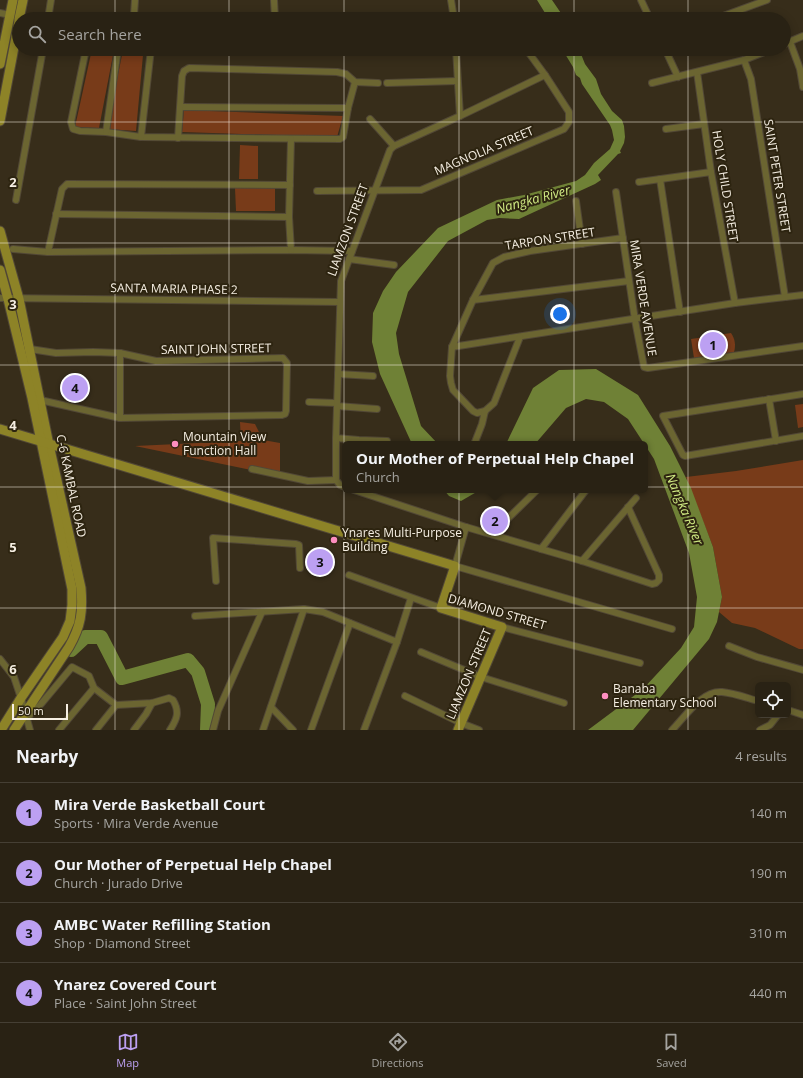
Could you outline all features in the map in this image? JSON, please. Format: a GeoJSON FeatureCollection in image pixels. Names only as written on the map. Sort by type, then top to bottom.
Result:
{"type":"FeatureCollection","features":[{"type":"Feature","properties":{"kind":"main road"},"geometry":{"type":"LineString","coordinates":[[0,64],[13,0]]}},
{"type":"Feature","properties":{"kind":"main road"},"geometry":{"type":"LineString","coordinates":[[21,12],[23,0]]}},
{"type":"Feature","properties":{"kind":"main road"},"geometry":{"type":"LineString","coordinates":[[0,121],[12,56]]}},
{"type":"Feature","properties":{"kind":"main road","name":"C-6 KAMBAL ROAD"},"geometry":{"type":"LineString","coordinates":[[0,231],[19,299],[30,349],[40,400],[44,443],[72,589],[70,620],[62,637],[1,730]]}},
{"type":"Feature","properties":{"kind":"main road","name":"C-6 KAMBAL ROAD"},"geometry":{"type":"LineString","coordinates":[[0,270],[4,298],[44,443],[81,588],[82,604],[81,619],[77,633],[26,716],[14,730]]}},
{"type":"Feature","properties":{"kind":"main road"},"geometry":{"type":"LineString","coordinates":[[4,431],[455,566],[441,608]]}},
{"type":"Feature","properties":{"kind":"main road","name":"DIAMOND STREET"},"geometry":{"type":"LineString","coordinates":[[441,608],[502,627]]}},
{"type":"Feature","properties":{"kind":"main road","name":"LIAMZON STREET"},"geometry":{"type":"LineString","coordinates":[[459,727],[502,627]]}},
{"type":"Feature","properties":{"kind":"street"},"geometry":{"type":"LineString","coordinates":[[49,12],[51,0]]}},
{"type":"Feature","properties":{"kind":"street"},"geometry":{"type":"LineString","coordinates":[[134,12],[135,0]]}},
{"type":"Feature","properties":{"kind":"street"},"geometry":{"type":"LineString","coordinates":[[274,0],[274,12]]}},
{"type":"Feature","properties":{"kind":"street"},"geometry":{"type":"LineString","coordinates":[[452,0],[453,12]]}},
{"type":"Feature","properties":{"kind":"street"},"geometry":{"type":"LineString","coordinates":[[640,0],[646,12]]}},
{"type":"Feature","properties":{"kind":"street"},"geometry":{"type":"LineString","coordinates":[[734,12],[767,0]]}},
{"type":"Feature","properties":{"kind":"street"},"geometry":{"type":"LineString","coordinates":[[0,13],[10,15]]}},
{"type":"Feature","properties":{"kind":"street"},"geometry":{"type":"LineString","coordinates":[[791,42],[803,36]]}},
{"type":"Feature","properties":{"kind":"street"},"geometry":{"type":"LineString","coordinates":[[791,45],[800,69],[803,87]]}},
{"type":"Feature","properties":{"kind":"street"},"geometry":{"type":"LineString","coordinates":[[16,200],[42,56]]}},
{"type":"Feature","properties":{"kind":"street"},"geometry":{"type":"LineString","coordinates":[[85,56],[71,125],[73,129],[79,131],[106,132],[141,137],[342,139],[354,82]]}},
{"type":"Feature","properties":{"kind":"street"},"geometry":{"type":"LineString","coordinates":[[106,132],[117,56]]}},
{"type":"Feature","properties":{"kind":"street"},"geometry":{"type":"LineString","coordinates":[[141,137],[150,56]]}},
{"type":"Feature","properties":{"kind":"street"},"geometry":{"type":"LineString","coordinates":[[456,56],[460,116]]}},
{"type":"Feature","properties":{"kind":"street","name":"MAGNOLIA STREET"},"geometry":{"type":"LineString","coordinates":[[317,191],[421,190],[564,129],[569,122],[568,112],[531,56]]}},
{"type":"Feature","properties":{"kind":"street"},"geometry":{"type":"LineString","coordinates":[[668,56],[678,77]]}},
{"type":"Feature","properties":{"kind":"street"},"geometry":{"type":"LineString","coordinates":[[652,83],[744,60],[754,56]]}},
{"type":"Feature","properties":{"kind":"street","name":"SAINT PETER STREET"},"geometry":{"type":"LineString","coordinates":[[744,60],[751,79],[785,297]]}},
{"type":"Feature","properties":{"kind":"street"},"geometry":{"type":"LineString","coordinates":[[178,138],[182,76],[184,71],[189,68],[337,72],[346,74],[354,82],[378,82]]}},
{"type":"Feature","properties":{"kind":"street","name":"HOLY CHILD STREET"},"geometry":{"type":"LineString","coordinates":[[697,72],[711,172],[735,303]]}},
{"type":"Feature","properties":{"kind":"street"},"geometry":{"type":"LineString","coordinates":[[370,119],[394,146],[545,75]]}},
{"type":"Feature","properties":{"kind":"street"},"geometry":{"type":"LineString","coordinates":[[387,83],[457,81]]}},
{"type":"Feature","properties":{"kind":"street"},"geometry":{"type":"LineString","coordinates":[[181,107],[348,108]]}},
{"type":"Feature","properties":{"kind":"street"},"geometry":{"type":"LineString","coordinates":[[666,129],[704,124]]}},
{"type":"Feature","properties":{"kind":"street"},"geometry":{"type":"LineString","coordinates":[[291,139],[289,217],[291,250]]}},
{"type":"Feature","properties":{"kind":"street","name":"LIAMZON STREET"},"geometry":{"type":"LineString","coordinates":[[336,480],[341,281],[388,154],[394,146]]}},
{"type":"Feature","properties":{"kind":"street"},"geometry":{"type":"LineString","coordinates":[[639,182],[711,172]]}},
{"type":"Feature","properties":{"kind":"street"},"geometry":{"type":"LineString","coordinates":[[660,179],[680,312]]}},
{"type":"Feature","properties":{"kind":"street"},"geometry":{"type":"LineString","coordinates":[[48,252],[62,189],[67,184],[290,185]]}},
{"type":"Feature","properties":{"kind":"street","name":"MIRA VERDE AVENUE"},"geometry":{"type":"LineString","coordinates":[[616,192],[643,366],[648,368],[803,346]]}},
{"type":"Feature","properties":{"kind":"street"},"geometry":{"type":"LineString","coordinates":[[576,201],[582,244]]}},
{"type":"Feature","properties":{"kind":"street"},"geometry":{"type":"LineString","coordinates":[[56,214],[289,217]]}},
{"type":"Feature","properties":{"kind":"street","name":"TARPON STREET"},"geometry":{"type":"LineString","coordinates":[[485,412],[477,413],[473,411],[453,390],[450,376],[452,347],[473,300],[491,265],[499,259],[530,251],[623,238]]}},
{"type":"Feature","properties":{"kind":"street"},"geometry":{"type":"LineString","coordinates":[[13,249],[48,252],[291,250],[352,251]]}},
{"type":"Feature","properties":{"kind":"street"},"geometry":{"type":"LineString","coordinates":[[349,259],[394,265]]}},
{"type":"Feature","properties":{"kind":"street"},"geometry":{"type":"LineString","coordinates":[[473,300],[629,280]]}},
{"type":"Feature","properties":{"kind":"street"},"geometry":{"type":"LineString","coordinates":[[452,347],[635,320],[735,303],[803,295]]}},
{"type":"Feature","properties":{"kind":"street","name":"SANTA MARIA PHASE 2"},"geometry":{"type":"LineString","coordinates":[[4,298],[340,302]]}},
{"type":"Feature","properties":{"kind":"street"},"geometry":{"type":"LineString","coordinates":[[475,441],[485,412],[494,403],[520,337]]}},
{"type":"Feature","properties":{"kind":"street","name":"SAINT JOHN STREET"},"geometry":{"type":"LineString","coordinates":[[30,349],[56,353],[120,353],[156,362],[283,358],[286,363],[286,411],[285,414],[282,415],[120,418]]}},
{"type":"Feature","properties":{"kind":"street"},"geometry":{"type":"LineString","coordinates":[[40,400],[120,418],[120,353]]}},
{"type":"Feature","properties":{"kind":"street"},"geometry":{"type":"LineString","coordinates":[[338,374],[373,376]]}},
{"type":"Feature","properties":{"kind":"street"},"geometry":{"type":"LineString","coordinates":[[803,394],[663,416],[685,456],[803,436]]}},
{"type":"Feature","properties":{"kind":"street"},"geometry":{"type":"LineString","coordinates":[[769,399],[776,441]]}},
{"type":"Feature","properties":{"kind":"street"},"geometry":{"type":"LineString","coordinates":[[308,402],[377,409]]}},
{"type":"Feature","properties":{"kind":"street"},"geometry":{"type":"LineString","coordinates":[[336,438],[387,441]]}},
{"type":"Feature","properties":{"kind":"street"},"geometry":{"type":"LineString","coordinates":[[252,469],[308,481],[336,480],[342,486]]}},
{"type":"Feature","properties":{"kind":"street"},"geometry":{"type":"LineString","coordinates":[[363,493],[466,527],[582,561],[652,584],[656,583],[659,580],[659,575],[628,507]]}},
{"type":"Feature","properties":{"kind":"street"},"geometry":{"type":"LineString","coordinates":[[492,534],[534,493]]}},
{"type":"Feature","properties":{"kind":"street"},"geometry":{"type":"LineString","coordinates":[[541,549],[584,493]]}},
{"type":"Feature","properties":{"kind":"street"},"geometry":{"type":"LineString","coordinates":[[582,561],[636,498]]}},
{"type":"Feature","properties":{"kind":"street"},"geometry":{"type":"LineString","coordinates":[[466,527],[455,566],[672,629]]}},
{"type":"Feature","properties":{"kind":"street"},"geometry":{"type":"LineString","coordinates":[[216,581],[213,538],[299,545],[300,568]]}},
{"type":"Feature","properties":{"kind":"street","name":"DIAMOND STREET"},"geometry":{"type":"LineString","coordinates":[[349,575],[441,608]]}},
{"type":"Feature","properties":{"kind":"street"},"geometry":{"type":"LineString","coordinates":[[364,730],[412,598]]}},
{"type":"Feature","properties":{"kind":"street"},"geometry":{"type":"LineString","coordinates":[[195,616],[304,609],[323,612],[397,642]]}},
{"type":"Feature","properties":{"kind":"street"},"geometry":{"type":"LineString","coordinates":[[263,730],[304,609]]}},
{"type":"Feature","properties":{"kind":"street"},"geometry":{"type":"LineString","coordinates":[[213,730],[218,711],[262,612]]}},
{"type":"Feature","properties":{"kind":"street"},"geometry":{"type":"LineString","coordinates":[[311,730],[350,623]]}},
{"type":"Feature","properties":{"kind":"street","name":"DIAMOND STREET"},"geometry":{"type":"LineString","coordinates":[[502,627],[640,663]]}},
{"type":"Feature","properties":{"kind":"street"},"geometry":{"type":"LineString","coordinates":[[729,646],[757,657],[803,670]]}},
{"type":"Feature","properties":{"kind":"street"},"geometry":{"type":"LineString","coordinates":[[421,652],[481,677],[564,703]]}},
{"type":"Feature","properties":{"kind":"street"},"geometry":{"type":"LineString","coordinates":[[0,659],[14,677],[30,730]]}},
{"type":"Feature","properties":{"kind":"street"},"geometry":{"type":"LineString","coordinates":[[26,716],[42,704],[72,667],[89,676],[94,688],[116,705],[152,703],[169,698],[173,700],[177,712],[176,720],[170,730]]}},
{"type":"Feature","properties":{"kind":"street"},"geometry":{"type":"LineString","coordinates":[[59,730],[94,688]]}},
{"type":"Feature","properties":{"kind":"street"},"geometry":{"type":"LineString","coordinates":[[672,730],[703,697],[712,693],[722,692],[755,700]]}},
{"type":"Feature","properties":{"kind":"street"},"geometry":{"type":"LineString","coordinates":[[405,696],[459,727],[479,730]]}},
{"type":"Feature","properties":{"kind":"street"},"geometry":{"type":"LineString","coordinates":[[134,730],[152,703]]}},
{"type":"Feature","properties":{"kind":"street"},"geometry":{"type":"LineString","coordinates":[[96,730],[116,705]]}},
{"type":"Feature","properties":{"kind":"street"},"geometry":{"type":"LineString","coordinates":[[271,707],[293,730]]}},
{"type":"Feature","properties":{"kind":"street"},"geometry":{"type":"LineString","coordinates":[[791,711],[803,714]]}},
{"type":"Feature","properties":{"kind":"street"},"geometry":{"type":"LineString","coordinates":[[760,730],[770,724],[775,718]]}},
{"type":"Feature","properties":{"kind":"shaded area"},"geometry":{"type":"Polygon","coordinates":[[[90,56],[113,56],[99,128],[75,127],[90,56]]]}},
{"type":"Feature","properties":{"kind":"shaded area"},"geometry":{"type":"Polygon","coordinates":[[[122,56],[143,56],[136,131],[107,129],[122,56]]]}},
{"type":"Feature","properties":{"kind":"shaded area"},"geometry":{"type":"Polygon","coordinates":[[[184,110],[343,116],[337,137],[182,132],[184,110]]]}},
{"type":"Feature","properties":{"kind":"shaded area"},"geometry":{"type":"Polygon","coordinates":[[[240,145],[258,146],[258,179],[239,179],[240,145]]]}},
{"type":"Feature","properties":{"kind":"shaded area"},"geometry":{"type":"Polygon","coordinates":[[[235,188],[275,188],[275,211],[236,211],[235,188]]]}},
{"type":"Feature","properties":{"kind":"shaded area"},"geometry":{"type":"Polygon","coordinates":[[[731,333],[735,342],[734,352],[694,358],[691,339],[731,333]]]}},
{"type":"Feature","properties":{"kind":"shaded area"},"geometry":{"type":"Polygon","coordinates":[[[803,404],[803,427],[798,428],[795,405],[803,404]]]}},
{"type":"Feature","properties":{"kind":"shaded area"},"geometry":{"type":"Polygon","coordinates":[[[240,422],[255,424],[263,440],[280,443],[280,476],[135,446],[241,441],[240,422]]]}},
{"type":"Feature","properties":{"kind":"shaded area"},"geometry":{"type":"Polygon","coordinates":[[[803,460],[803,649],[799,649],[755,628],[732,623],[719,612],[722,597],[713,547],[686,477],[736,471],[803,460]]]}},
{"type":"Feature","properties":{"kind":"water"},"geometry":{"type":"Polygon","coordinates":[[[537,0],[552,0],[560,12],[544,12],[537,0]]]}},
{"type":"Feature","properties":{"kind":"water","name":"Nangka River"},"geometry":{"type":"Polygon","coordinates":[[[566,56],[582,56],[585,64],[596,79],[601,94],[612,111],[622,120],[625,137],[620,151],[621,153],[618,154],[598,175],[601,180],[595,184],[519,219],[499,218],[487,220],[448,241],[408,292],[396,333],[399,354],[421,426],[435,441],[411,441],[380,374],[372,342],[373,313],[383,291],[396,272],[438,228],[497,200],[524,195],[576,181],[585,175],[594,163],[610,149],[614,140],[610,125],[582,84],[580,78],[576,75],[566,56]]]}},
{"type":"Feature","properties":{"kind":"water","name":"Nangka River"},"geometry":{"type":"Polygon","coordinates":[[[596,369],[638,395],[670,446],[691,488],[713,547],[722,597],[717,622],[709,639],[633,730],[588,730],[643,689],[681,648],[694,627],[697,597],[689,553],[654,459],[648,450],[648,441],[642,441],[628,419],[604,402],[586,399],[566,408],[538,441],[507,441],[533,388],[559,370],[596,369]]]}},
{"type":"Feature","properties":{"kind":"water"},"geometry":{"type":"Polygon","coordinates":[[[446,493],[475,493],[461,501],[449,496],[446,493]]]}},
{"type":"Feature","properties":{"kind":"waterway"},"geometry":{"type":"LineString","coordinates":[[71,650],[85,637],[101,637],[122,678],[188,660],[198,672],[208,704],[207,730]]}},
{"type":"Feature","properties":{"kind":"place","name":"Mira Verde Basketball Court"},"geometry":{"type":"Point","coordinates":[713,345]}},
{"type":"Feature","properties":{"kind":"place","name":"Ynarez Covered Court"},"geometry":{"type":"Point","coordinates":[75,388]}},
{"type":"Feature","properties":{"kind":"place","name":"Mountain View Function Hall"},"geometry":{"type":"Point","coordinates":[175,444]}},
{"type":"Feature","properties":{"kind":"place","name":"Our Mother of Perpetual Help Chapel"},"geometry":{"type":"Point","coordinates":[495,521]}},
{"type":"Feature","properties":{"kind":"place","name":"Ynares Multi-Purpose Building"},"geometry":{"type":"Point","coordinates":[334,540]}},
{"type":"Feature","properties":{"kind":"place","name":"AMBC Water Refilling Station"},"geometry":{"type":"Point","coordinates":[320,562]}},
{"type":"Feature","properties":{"kind":"place","name":"Banaba Elementary School"},"geometry":{"type":"Point","coordinates":[605,696]}}]}
